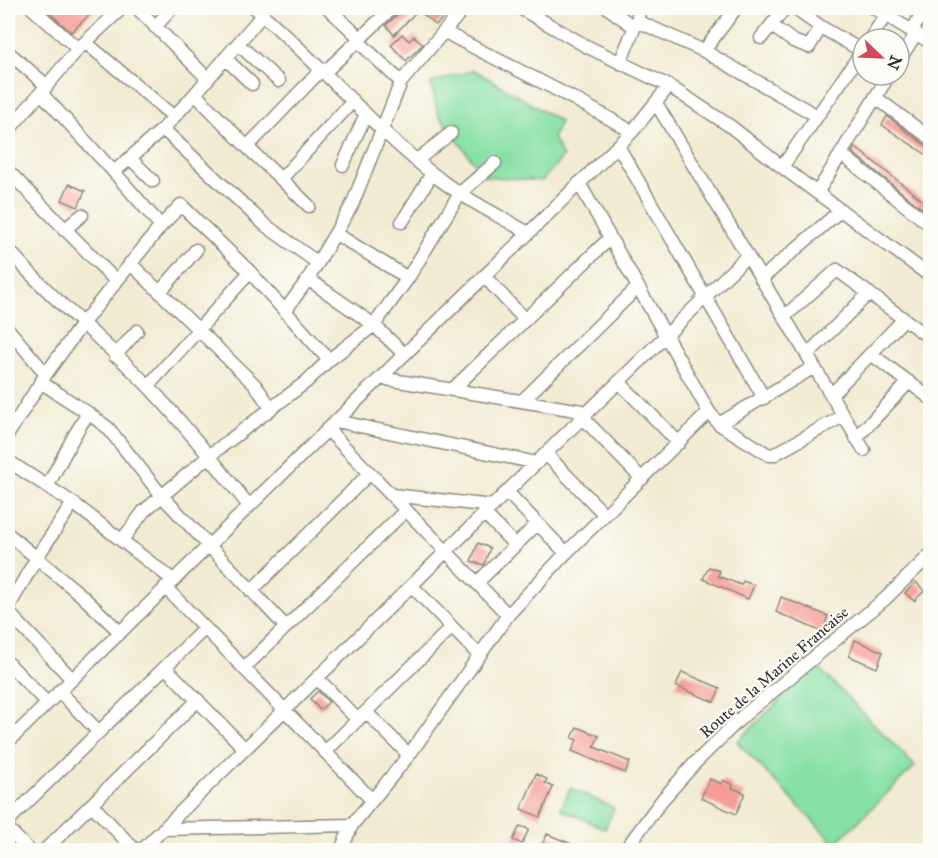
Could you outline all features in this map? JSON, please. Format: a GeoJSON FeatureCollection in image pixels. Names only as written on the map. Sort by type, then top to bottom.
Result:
{"type":"FeatureCollection","features":[{"type":"Feature","properties":{"kind":"street"},"geometry":{"type":"LineString","coordinates":[[32,8],[174,117]]}},
{"type":"Feature","properties":{"kind":"street"},"geometry":{"type":"LineString","coordinates":[[9,126],[81,46],[120,8]]}},
{"type":"Feature","properties":{"kind":"street"},"geometry":{"type":"LineString","coordinates":[[137,8],[208,79]]}},
{"type":"Feature","properties":{"kind":"street"},"geometry":{"type":"LineString","coordinates":[[155,27],[172,8]]}},
{"type":"Feature","properties":{"kind":"street"},"geometry":{"type":"LineString","coordinates":[[327,8],[401,82]]}},
{"type":"Feature","properties":{"kind":"street"},"geometry":{"type":"LineString","coordinates":[[247,147],[392,8]]}},
{"type":"Feature","properties":{"kind":"street"},"geometry":{"type":"LineString","coordinates":[[285,311],[336,234],[360,187],[401,82],[464,8]]}},
{"type":"Feature","properties":{"kind":"street"},"geometry":{"type":"LineString","coordinates":[[520,8],[586,46],[669,86],[730,126],[817,194],[930,276]]}},
{"type":"Feature","properties":{"kind":"street"},"geometry":{"type":"LineString","coordinates":[[608,8],[635,24],[705,51],[817,116]]}},
{"type":"Feature","properties":{"kind":"street"},"geometry":{"type":"LineString","coordinates":[[620,63],[640,8]]}},
{"type":"Feature","properties":{"kind":"street"},"geometry":{"type":"LineString","coordinates":[[705,51],[736,8]]}},
{"type":"Feature","properties":{"kind":"street"},"geometry":{"type":"LineString","coordinates":[[761,38],[785,8]]}},
{"type":"Feature","properties":{"kind":"street"},"geometry":{"type":"LineString","coordinates":[[794,8],[809,12],[821,27],[851,44]]}},
{"type":"Feature","properties":{"kind":"street"},"geometry":{"type":"LineString","coordinates":[[874,8],[930,42]]}},
{"type":"Feature","properties":{"kind":"street"},"geometry":{"type":"LineString","coordinates":[[911,38],[925,8]]}},
{"type":"Feature","properties":{"kind":"street"},"geometry":{"type":"LineString","coordinates":[[114,172],[163,129],[195,94],[238,44],[259,11],[324,71],[381,129],[432,174],[528,233]]}},
{"type":"Feature","properties":{"kind":"street"},"geometry":{"type":"LineString","coordinates":[[878,27],[886,15]]}},
{"type":"Feature","properties":{"kind":"street"},"geometry":{"type":"LineString","coordinates":[[772,26],[793,40],[809,47],[821,27]]}},
{"type":"Feature","properties":{"kind":"street"},"geometry":{"type":"LineString","coordinates":[[445,32],[501,63],[579,100],[632,132]]}},
{"type":"Feature","properties":{"kind":"street"},"geometry":{"type":"LineString","coordinates":[[238,44],[279,81]]}},
{"type":"Feature","properties":{"kind":"street"},"geometry":{"type":"LineString","coordinates":[[8,52],[44,89],[161,226]]}},
{"type":"Feature","properties":{"kind":"street"},"geometry":{"type":"LineString","coordinates":[[225,58],[252,84]]}},
{"type":"Feature","properties":{"kind":"street"},"geometry":{"type":"LineString","coordinates":[[782,167],[851,66]]}},
{"type":"Feature","properties":{"kind":"street"},"geometry":{"type":"LineString","coordinates":[[9,737],[60,691],[618,146],[669,86]]}},
{"type":"Feature","properties":{"kind":"street"},"geometry":{"type":"LineString","coordinates":[[817,194],[881,87]]}},
{"type":"Feature","properties":{"kind":"street"},"geometry":{"type":"LineString","coordinates":[[195,94],[309,206]]}},
{"type":"Feature","properties":{"kind":"street"},"geometry":{"type":"LineString","coordinates":[[875,97],[930,138]]}},
{"type":"Feature","properties":{"kind":"street"},"geometry":{"type":"LineString","coordinates":[[281,178],[353,101]]}},
{"type":"Feature","properties":{"kind":"street"},"geometry":{"type":"LineString","coordinates":[[656,103],[864,450]]}},
{"type":"Feature","properties":{"kind":"street"},"geometry":{"type":"LineString","coordinates":[[343,165],[366,114]]}},
{"type":"Feature","properties":{"kind":"street"},"geometry":{"type":"LineString","coordinates":[[163,129],[265,225],[318,263]]}},
{"type":"Feature","properties":{"kind":"street"},"geometry":{"type":"LineString","coordinates":[[417,160],[451,133]]}},
{"type":"Feature","properties":{"kind":"street"},"geometry":{"type":"LineString","coordinates":[[618,146],[764,398]]}},
{"type":"Feature","properties":{"kind":"street"},"geometry":{"type":"LineString","coordinates":[[841,154],[930,225]]}},
{"type":"Feature","properties":{"kind":"street"},"geometry":{"type":"LineString","coordinates":[[130,158],[153,181]]}},
{"type":"Feature","properties":{"kind":"street"},"geometry":{"type":"LineString","coordinates":[[122,540],[144,511],[209,456],[306,382],[328,360],[374,325],[408,278],[460,193],[495,163]]}},
{"type":"Feature","properties":{"kind":"street"},"geometry":{"type":"LineString","coordinates":[[8,171],[116,281]]}},
{"type":"Feature","properties":{"kind":"street"},"geometry":{"type":"LineString","coordinates":[[402,222],[432,174]]}},
{"type":"Feature","properties":{"kind":"street"},"geometry":{"type":"LineString","coordinates":[[579,183],[665,337],[709,412],[719,424],[769,455],[775,454],[843,416]]}},
{"type":"Feature","properties":{"kind":"street"},"geometry":{"type":"LineString","coordinates":[[8,434],[11,418],[44,378],[82,324],[130,263],[178,206],[183,205],[250,272],[328,360]]}},
{"type":"Feature","properties":{"kind":"street"},"geometry":{"type":"LineString","coordinates":[[761,279],[841,210]]}},
{"type":"Feature","properties":{"kind":"street"},"geometry":{"type":"LineString","coordinates":[[64,230],[82,215]]}},
{"type":"Feature","properties":{"kind":"street"},"geometry":{"type":"LineString","coordinates":[[336,234],[408,278]]}},
{"type":"Feature","properties":{"kind":"street"},"geometry":{"type":"LineString","coordinates":[[453,389],[610,238]]}},
{"type":"Feature","properties":{"kind":"street"},"geometry":{"type":"LineString","coordinates":[[8,249],[37,282],[148,386],[249,506]]}},
{"type":"Feature","properties":{"kind":"street"},"geometry":{"type":"LineString","coordinates":[[160,292],[196,250]]}},
{"type":"Feature","properties":{"kind":"street"},"geometry":{"type":"LineString","coordinates":[[142,850],[747,256]]}},
{"type":"Feature","properties":{"kind":"street"},"geometry":{"type":"LineString","coordinates":[[130,263],[255,385],[271,408]]}},
{"type":"Feature","properties":{"kind":"street"},"geometry":{"type":"LineString","coordinates":[[784,317],[837,270],[930,338]]}},
{"type":"Feature","properties":{"kind":"street"},"geometry":{"type":"LineString","coordinates":[[148,386],[250,272]]}},
{"type":"Feature","properties":{"kind":"street"},"geometry":{"type":"LineString","coordinates":[[484,276],[525,320]]}},
{"type":"Feature","properties":{"kind":"street"},"geometry":{"type":"LineString","coordinates":[[308,279],[374,325],[404,354]]}},
{"type":"Feature","properties":{"kind":"street"},"geometry":{"type":"LineString","coordinates":[[523,400],[637,288]]}},
{"type":"Feature","properties":{"kind":"street"},"geometry":{"type":"LineString","coordinates":[[807,355],[869,293]]}},
{"type":"Feature","properties":{"kind":"street"},"geometry":{"type":"LineString","coordinates":[[831,395],[904,319]]}},
{"type":"Feature","properties":{"kind":"street"},"geometry":{"type":"LineString","coordinates":[[8,329],[44,378],[108,429],[162,496],[286,627]]}},
{"type":"Feature","properties":{"kind":"street"},"geometry":{"type":"LineString","coordinates":[[115,356],[137,331]]}},
{"type":"Feature","properties":{"kind":"street"},"geometry":{"type":"LineString","coordinates":[[871,354],[930,398]]}},
{"type":"Feature","properties":{"kind":"street"},"geometry":{"type":"LineString","coordinates":[[719,424],[814,368]]}},
{"type":"Feature","properties":{"kind":"street"},"geometry":{"type":"LineString","coordinates":[[380,378],[523,400],[586,415],[642,479]]}},
{"type":"Feature","properties":{"kind":"street"},"geometry":{"type":"LineString","coordinates":[[620,382],[679,443]]}},
{"type":"Feature","properties":{"kind":"street"},"geometry":{"type":"LineString","coordinates":[[856,438],[909,382]]}},
{"type":"Feature","properties":{"kind":"street"},"geometry":{"type":"LineString","coordinates":[[341,850],[352,825],[409,755],[508,615],[566,553],[709,412]]}},
{"type":"Feature","properties":{"kind":"street"},"geometry":{"type":"LineString","coordinates":[[47,487],[88,413]]}},
{"type":"Feature","properties":{"kind":"street"},"geometry":{"type":"LineString","coordinates":[[332,425],[541,458],[605,515]]}},
{"type":"Feature","properties":{"kind":"street"},"geometry":{"type":"LineString","coordinates":[[332,425],[370,473],[508,615]]}},
{"type":"Feature","properties":{"kind":"street"},"geometry":{"type":"LineString","coordinates":[[8,461],[73,503],[122,540],[169,584],[205,628],[372,800]]}},
{"type":"Feature","properties":{"kind":"street"},"geometry":{"type":"LineString","coordinates":[[251,591],[370,473]]}},
{"type":"Feature","properties":{"kind":"street"},"geometry":{"type":"LineString","coordinates":[[507,492],[566,553]]}},
{"type":"Feature","properties":{"kind":"street"},"geometry":{"type":"LineString","coordinates":[[392,495],[489,510],[515,545]]}},
{"type":"Feature","properties":{"kind":"street"},"geometry":{"type":"LineString","coordinates":[[72,679],[8,610],[37,557],[73,503]]}},
{"type":"Feature","properties":{"kind":"street"},"geometry":{"type":"LineString","coordinates":[[244,668],[406,510]]}},
{"type":"Feature","properties":{"kind":"street"},"geometry":{"type":"LineString","coordinates":[[477,583],[537,524]]}},
{"type":"Feature","properties":{"kind":"street"},"geometry":{"type":"LineString","coordinates":[[8,534],[120,632]]}},
{"type":"Feature","properties":{"kind":"street","name":"Route de la Marine Francaise"},"geometry":{"type":"LineString","coordinates":[[625,850],[662,800],[695,763],[743,716],[885,599],[930,555]]}},
{"type":"Feature","properties":{"kind":"street"},"geometry":{"type":"LineString","coordinates":[[412,586],[479,655]]}},
{"type":"Feature","properties":{"kind":"street"},"geometry":{"type":"LineString","coordinates":[[325,752],[452,627]]}},
{"type":"Feature","properties":{"kind":"street"},"geometry":{"type":"LineString","coordinates":[[8,822],[205,628]]}},
{"type":"Feature","properties":{"kind":"street"},"geometry":{"type":"LineString","coordinates":[[8,663],[47,703]]}},
{"type":"Feature","properties":{"kind":"street"},"geometry":{"type":"LineString","coordinates":[[165,667],[245,749]]}},
{"type":"Feature","properties":{"kind":"street"},"geometry":{"type":"LineString","coordinates":[[317,678],[409,755]]}},
{"type":"Feature","properties":{"kind":"street"},"geometry":{"type":"LineString","coordinates":[[60,691],[99,732]]}},
{"type":"Feature","properties":{"kind":"street"},"geometry":{"type":"LineString","coordinates":[[45,850],[198,700]]}},
{"type":"Feature","properties":{"kind":"street"},"geometry":{"type":"LineString","coordinates":[[92,805],[135,850]]}},
{"type":"Feature","properties":{"kind":"street"},"geometry":{"type":"LineString","coordinates":[[163,829],[352,825]]}},
{"type":"Feature","properties":{"kind":"street"},"geometry":{"type":"LineString","coordinates":[[8,830],[29,850]]}},
{"type":"Feature","properties":{"kind":"green space"},"geometry":{"type":"Polygon","coordinates":[[[474,70],[560,121],[553,138],[563,157],[542,181],[484,176],[438,114],[431,83],[474,70]]]}},
{"type":"Feature","properties":{"kind":"green space"},"geometry":{"type":"Polygon","coordinates":[[[816,665],[915,766],[835,844],[737,742],[816,665]]]}},
{"type":"Feature","properties":{"kind":"green space"},"geometry":{"type":"Polygon","coordinates":[[[570,788],[614,808],[605,829],[561,809],[570,788]]]}},
{"type":"Feature","properties":{"kind":"building"},"geometry":{"type":"Polygon","coordinates":[[[44,8],[97,8],[71,32],[44,8]]]}},
{"type":"Feature","properties":{"kind":"building"},"geometry":{"type":"Polygon","coordinates":[[[400,8],[431,8],[443,18],[436,25],[418,10],[394,35],[386,25],[398,14],[400,8]]]}},
{"type":"Feature","properties":{"kind":"building"},"geometry":{"type":"Polygon","coordinates":[[[402,34],[409,41],[414,36],[423,44],[406,61],[391,45],[402,34]]]}},
{"type":"Feature","properties":{"kind":"building"},"geometry":{"type":"Polygon","coordinates":[[[887,116],[925,145],[930,146],[930,157],[882,125],[887,116]]]}},
{"type":"Feature","properties":{"kind":"building"},"geometry":{"type":"Polygon","coordinates":[[[855,147],[930,206],[930,215],[852,152],[855,147]]]}},
{"type":"Feature","properties":{"kind":"building"},"geometry":{"type":"Polygon","coordinates":[[[69,184],[85,191],[78,207],[62,200],[69,184]]]}},
{"type":"Feature","properties":{"kind":"building"},"geometry":{"type":"Polygon","coordinates":[[[478,543],[490,548],[484,565],[471,561],[478,543]]]}},
{"type":"Feature","properties":{"kind":"building"},"geometry":{"type":"Polygon","coordinates":[[[709,567],[720,571],[718,576],[741,585],[743,581],[754,585],[748,599],[703,579],[709,567]]]}},
{"type":"Feature","properties":{"kind":"building"},"geometry":{"type":"Polygon","coordinates":[[[916,582],[924,591],[914,601],[905,593],[916,582]]]}},
{"type":"Feature","properties":{"kind":"building"},"geometry":{"type":"Polygon","coordinates":[[[781,597],[828,616],[822,632],[776,612],[781,597]]]}},
{"type":"Feature","properties":{"kind":"building"},"geometry":{"type":"Polygon","coordinates":[[[855,640],[883,652],[877,668],[849,656],[855,640]]]}},
{"type":"Feature","properties":{"kind":"building"},"geometry":{"type":"Polygon","coordinates":[[[682,672],[720,688],[714,702],[676,686],[682,672]]]}},
{"type":"Feature","properties":{"kind":"building"},"geometry":{"type":"Polygon","coordinates":[[[318,691],[329,702],[320,710],[310,699],[318,691]]]}},
{"type":"Feature","properties":{"kind":"building"},"geometry":{"type":"Polygon","coordinates":[[[577,727],[599,736],[594,747],[630,762],[625,773],[572,751],[577,740],[572,738],[577,727]]]}},
{"type":"Feature","properties":{"kind":"building"},"geometry":{"type":"Polygon","coordinates":[[[536,774],[547,779],[545,783],[553,787],[540,817],[521,809],[536,774]]]}},
{"type":"Feature","properties":{"kind":"building"},"geometry":{"type":"Polygon","coordinates":[[[710,779],[722,784],[723,780],[733,785],[732,788],[745,793],[736,814],[701,798],[710,779]]]}},
{"type":"Feature","properties":{"kind":"building"},"geometry":{"type":"Polygon","coordinates":[[[520,826],[529,829],[522,844],[513,840],[520,826]]]}},
{"type":"Feature","properties":{"kind":"building"},"geometry":{"type":"Polygon","coordinates":[[[547,834],[586,850],[541,848],[547,834]]]}}]}
